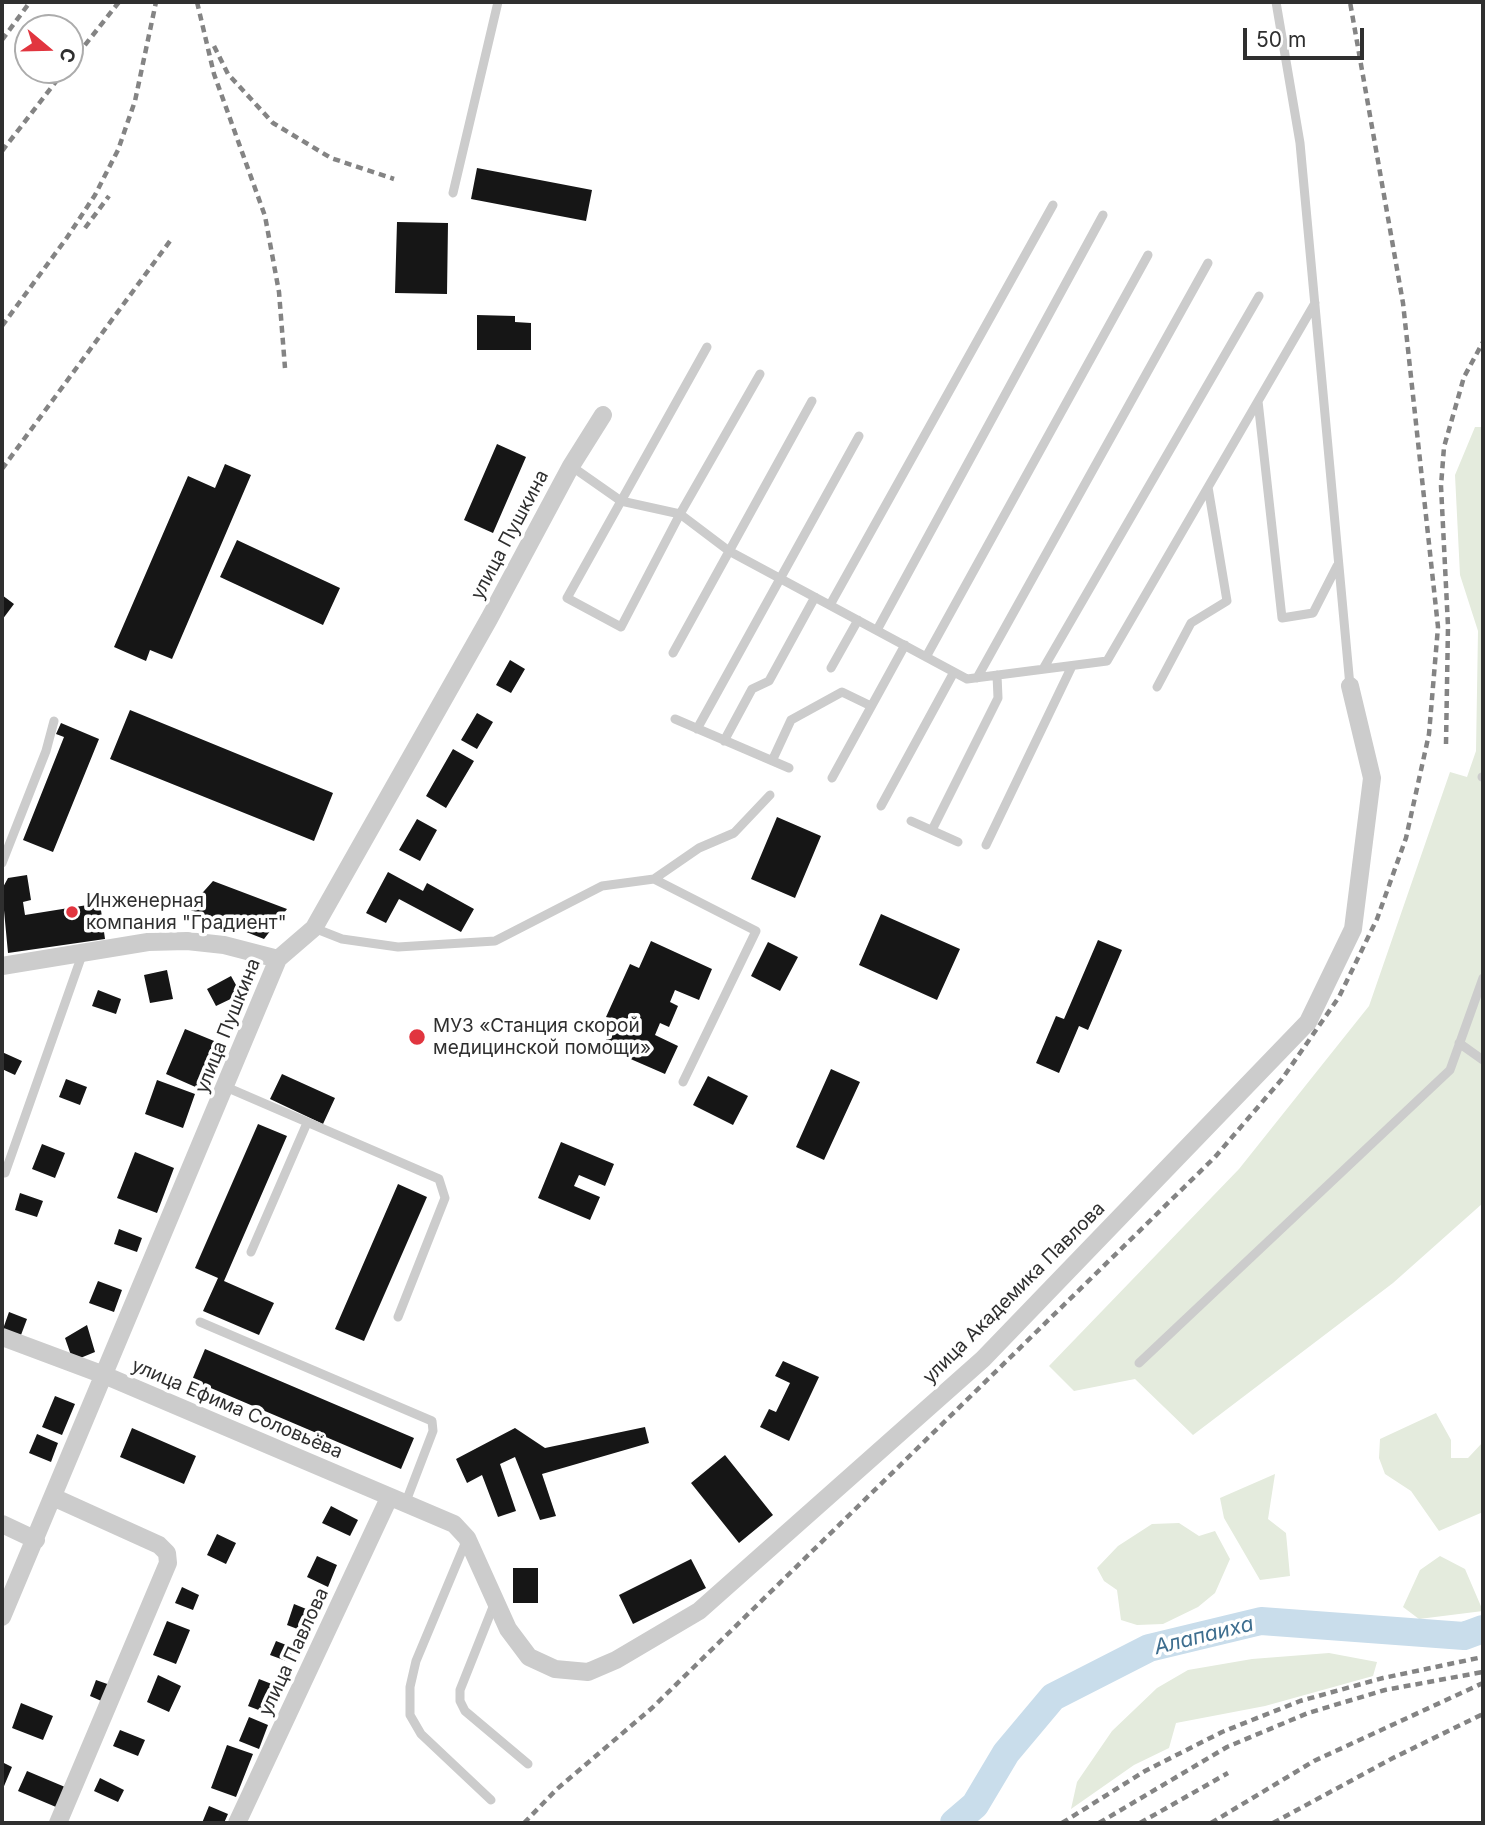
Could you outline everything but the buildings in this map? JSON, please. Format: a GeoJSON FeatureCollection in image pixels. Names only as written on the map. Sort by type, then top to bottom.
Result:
{"type":"FeatureCollection","features":[{"type":"Feature","properties":{"kind":"street","name":"улица Пушкина"},"geometry":{"type":"LineString","coordinates":[[2,1617],[278,959],[314,928],[489,619],[570,466],[603,415]]}},
{"type":"Feature","properties":{"kind":"street","name":"улица Академика Павлова"},"geometry":{"type":"LineString","coordinates":[[454,1524],[467,1538],[509,1629],[529,1657],[555,1669],[588,1672],[651,1641],[699,1611],[982,1359],[1308,1022],[1353,929],[1372,778],[1350,686]]}},
{"type":"Feature","properties":{"kind":"street"},"geometry":{"type":"LineString","coordinates":[[2,967],[148,942],[187,941],[224,945],[278,959]]}},
{"type":"Feature","properties":{"kind":"street","name":"улица Ефима Соловьёва"},"geometry":{"type":"LineString","coordinates":[[2,1337],[104,1375],[454,1524]]}},
{"type":"Feature","properties":{"kind":"street"},"geometry":{"type":"LineString","coordinates":[[53,1497],[159,1545],[167,1553],[168,1563],[58,1823]]}},
{"type":"Feature","properties":{"kind":"street","name":"улица Павлова"},"geometry":{"type":"LineString","coordinates":[[237,1823],[397,1501]]}},
{"type":"Feature","properties":{"kind":"street"},"geometry":{"type":"LineString","coordinates":[[2,1524],[36,1540]]}},
{"type":"Feature","properties":{"kind":"lane"},"geometry":{"type":"LineString","coordinates":[[453,193],[498,2]]}},
{"type":"Feature","properties":{"kind":"lane"},"geometry":{"type":"LineString","coordinates":[[1276,2],[1300,143],[1350,686]]}},
{"type":"Feature","properties":{"kind":"lane"},"geometry":{"type":"LineString","coordinates":[[830,605],[1052,205]]}},
{"type":"Feature","properties":{"kind":"lane"},"geometry":{"type":"LineString","coordinates":[[877,630],[1104,215]]}},
{"type":"Feature","properties":{"kind":"lane"},"geometry":{"type":"LineString","coordinates":[[926,657],[1148,255]]}},
{"type":"Feature","properties":{"kind":"lane"},"geometry":{"type":"LineString","coordinates":[[978,678],[1208,263]]}},
{"type":"Feature","properties":{"kind":"lane"},"geometry":{"type":"LineString","coordinates":[[1042,669],[1259,296]]}},
{"type":"Feature","properties":{"kind":"lane"},"geometry":{"type":"LineString","coordinates":[[570,466],[621,501],[680,514],[729,551],[967,679],[1107,661],[1315,303]]}},
{"type":"Feature","properties":{"kind":"lane"},"geometry":{"type":"LineString","coordinates":[[707,347],[567,598],[621,627],[680,514],[760,374]]}},
{"type":"Feature","properties":{"kind":"lane"},"geometry":{"type":"LineString","coordinates":[[673,653],[812,401]]}},
{"type":"Feature","properties":{"kind":"lane"},"geometry":{"type":"LineString","coordinates":[[1258,401],[1282,618],[1313,613],[1339,563]]}},
{"type":"Feature","properties":{"kind":"lane"},"geometry":{"type":"LineString","coordinates":[[697,729],[859,436]]}},
{"type":"Feature","properties":{"kind":"lane"},"geometry":{"type":"LineString","coordinates":[[1157,687],[1191,623],[1227,601],[1208,487]]}},
{"type":"Feature","properties":{"kind":"lane"},"geometry":{"type":"LineString","coordinates":[[724,741],[752,689],[769,681],[815,597]]}},
{"type":"Feature","properties":{"kind":"lane"},"geometry":{"type":"LineString","coordinates":[[831,668],[858,620]]}},
{"type":"Feature","properties":{"kind":"lane"},"geometry":{"type":"LineString","coordinates":[[832,778],[905,645]]}},
{"type":"Feature","properties":{"kind":"lane"},"geometry":{"type":"LineString","coordinates":[[986,845],[1072,666]]}},
{"type":"Feature","properties":{"kind":"lane"},"geometry":{"type":"LineString","coordinates":[[881,806],[954,671]]}},
{"type":"Feature","properties":{"kind":"lane"},"geometry":{"type":"LineString","coordinates":[[932,830],[998,698],[997,675]]}},
{"type":"Feature","properties":{"kind":"lane"},"geometry":{"type":"LineString","coordinates":[[772,761],[791,720],[842,692],[871,706]]}},
{"type":"Feature","properties":{"kind":"lane"},"geometry":{"type":"LineString","coordinates":[[675,719],[789,768]]}},
{"type":"Feature","properties":{"kind":"lane"},"geometry":{"type":"LineString","coordinates":[[2,863],[46,751],[54,721]]}},
{"type":"Feature","properties":{"kind":"lane"},"geometry":{"type":"LineString","coordinates":[[314,928],[342,939],[398,947],[495,941],[602,886],[654,879],[699,848],[734,834],[770,795]]}},
{"type":"Feature","properties":{"kind":"lane"},"geometry":{"type":"LineString","coordinates":[[911,821],[958,842]]}},
{"type":"Feature","properties":{"kind":"lane"},"geometry":{"type":"LineString","coordinates":[[654,879],[756,931],[683,1082]]}},
{"type":"Feature","properties":{"kind":"lane"},"geometry":{"type":"LineString","coordinates":[[5,1173],[82,955]]}},
{"type":"Feature","properties":{"kind":"lane"},"geometry":{"type":"LineString","coordinates":[[1139,1363],[1450,1070],[1483,978]]}},
{"type":"Feature","properties":{"kind":"lane"},"geometry":{"type":"LineString","coordinates":[[1459,1043],[1483,1060]]}},
{"type":"Feature","properties":{"kind":"lane"},"geometry":{"type":"LineString","coordinates":[[226,1087],[439,1180],[445,1198],[398,1317]]}},
{"type":"Feature","properties":{"kind":"lane"},"geometry":{"type":"LineString","coordinates":[[251,1252],[307,1123]]}},
{"type":"Feature","properties":{"kind":"lane"},"geometry":{"type":"LineString","coordinates":[[200,1322],[432,1421],[433,1431],[397,1501]]}},
{"type":"Feature","properties":{"kind":"lane"},"geometry":{"type":"LineString","coordinates":[[467,1538],[416,1661],[410,1687],[410,1715],[421,1734],[491,1800]]}},
{"type":"Feature","properties":{"kind":"lane"},"geometry":{"type":"LineString","coordinates":[[496,1601],[460,1690],[460,1701],[465,1711],[528,1764]]}},
{"type":"Feature","properties":{"kind":"shaded area"},"geometry":{"type":"Polygon","coordinates":[[[1475,427],[1483,427],[1483,1203],[1393,1283],[1193,1435],[1135,1379],[1074,1391],[1049,1366],[1239,1169],[1369,1006],[1450,772],[1467,777],[1476,751],[1478,631],[1460,575],[1455,475],[1475,427]]]}},
{"type":"Feature","properties":{"kind":"shaded area"},"geometry":{"type":"Polygon","coordinates":[[[1436,1413],[1451,1440],[1451,1458],[1468,1458],[1483,1442],[1483,1512],[1439,1531],[1411,1491],[1385,1474],[1379,1458],[1380,1439],[1436,1413]]]}},
{"type":"Feature","properties":{"kind":"shaded area"},"geometry":{"type":"Polygon","coordinates":[[[1275,1474],[1268,1519],[1286,1533],[1290,1576],[1260,1580],[1224,1518],[1220,1498],[1275,1474]]]}},
{"type":"Feature","properties":{"kind":"shaded area"},"geometry":{"type":"Polygon","coordinates":[[[1179,1523],[1199,1536],[1215,1531],[1230,1559],[1215,1593],[1198,1607],[1163,1624],[1137,1625],[1121,1620],[1117,1590],[1104,1581],[1097,1568],[1118,1546],[1152,1524],[1179,1523]]]}},
{"type":"Feature","properties":{"kind":"shaded area"},"geometry":{"type":"Polygon","coordinates":[[[1440,1556],[1465,1569],[1483,1611],[1419,1619],[1403,1607],[1420,1570],[1440,1556]]]}},
{"type":"Feature","properties":{"kind":"shaded area"},"geometry":{"type":"Polygon","coordinates":[[[1329,1653],[1377,1662],[1373,1676],[1265,1706],[1176,1723],[1169,1748],[1134,1765],[1071,1809],[1077,1782],[1112,1731],[1157,1688],[1188,1670],[1252,1659],[1329,1653]]]}},
{"type":"Feature","properties":{"kind":"waterway","name":"Алапаиха"},"geometry":{"type":"LineString","coordinates":[[954,1823],[975,1805],[1006,1753],[1053,1697],[1149,1648],[1261,1621],[1464,1636],[1483,1629]]}},
{"type":"Feature","properties":{"kind":"railway"},"geometry":{"type":"LineString","coordinates":[[2,40],[30,2]]}},
{"type":"Feature","properties":{"kind":"railway"},"geometry":{"type":"LineString","coordinates":[[84,46],[119,2]]}},
{"type":"Feature","properties":{"kind":"railway"},"geometry":{"type":"LineString","coordinates":[[2,326],[66,239],[95,195],[118,150],[135,101],[156,2]]}},
{"type":"Feature","properties":{"kind":"railway"},"geometry":{"type":"LineString","coordinates":[[197,2],[214,74],[265,216],[279,292],[285,368]]}},
{"type":"Feature","properties":{"kind":"railway"},"geometry":{"type":"LineString","coordinates":[[524,1823],[557,1789],[652,1708],[1215,1157],[1282,1079],[1339,997],[1377,919],[1406,838],[1429,734],[1438,627],[1403,303],[1350,2]]}},
{"type":"Feature","properties":{"kind":"railway"},"geometry":{"type":"LineString","coordinates":[[214,46],[228,74],[273,123],[331,158],[394,179]]}},
{"type":"Feature","properties":{"kind":"railway"},"geometry":{"type":"LineString","coordinates":[[2,151],[54,84]]}},
{"type":"Feature","properties":{"kind":"railway"},"geometry":{"type":"LineString","coordinates":[[85,228],[109,196]]}},
{"type":"Feature","properties":{"kind":"railway"},"geometry":{"type":"LineString","coordinates":[[2,469],[170,241]]}},
{"type":"Feature","properties":{"kind":"railway"},"geometry":{"type":"LineString","coordinates":[[1446,744],[1448,626],[1441,486],[1444,447],[1464,377],[1483,342]]}},
{"type":"Feature","properties":{"kind":"railway"},"geometry":{"type":"LineString","coordinates":[[1062,1823],[1145,1771],[1222,1732],[1300,1701],[1383,1678],[1483,1657]]}},
{"type":"Feature","properties":{"kind":"railway"},"geometry":{"type":"LineString","coordinates":[[1099,1823],[1227,1747],[1308,1713],[1385,1690],[1483,1672]]}},
{"type":"Feature","properties":{"kind":"railway"},"geometry":{"type":"LineString","coordinates":[[1211,1823],[1314,1761],[1483,1683]]}},
{"type":"Feature","properties":{"kind":"railway"},"geometry":{"type":"LineString","coordinates":[[1273,1823],[1393,1758],[1483,1714]]}},
{"type":"Feature","properties":{"kind":"railway"},"geometry":{"type":"LineString","coordinates":[[1140,1823],[1228,1773]]}},
{"type":"Feature","properties":{"kind":"place","name":"Инженерная компания \"Градиент\""},"geometry":{"type":"Point","coordinates":[72,912]}},
{"type":"Feature","properties":{"kind":"place","name":"МУЗ «Станция скорой медицинской помощи»"},"geometry":{"type":"Point","coordinates":[417,1037]}}]}
